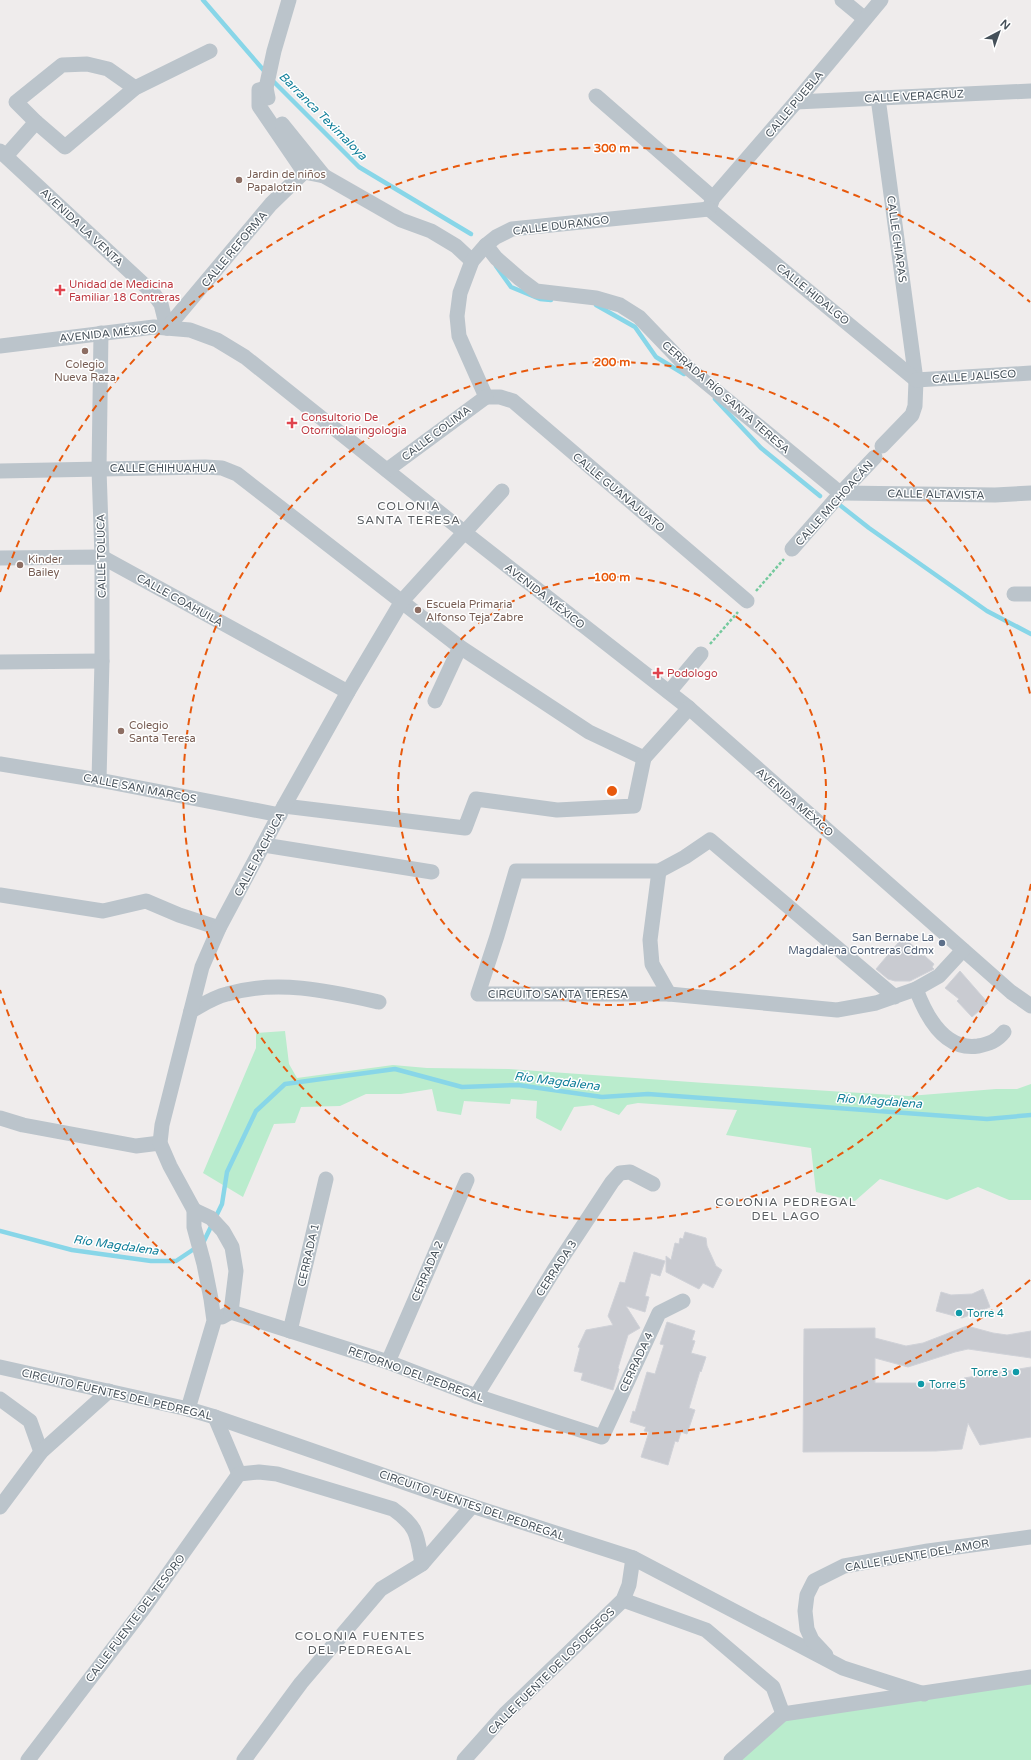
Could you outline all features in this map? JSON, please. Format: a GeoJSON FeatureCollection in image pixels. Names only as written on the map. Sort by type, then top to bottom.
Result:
{"type":"FeatureCollection","features":[{"type":"Feature","properties":{"kind":"street"},"geometry":{"type":"LineString","coordinates":[[289,0],[259,106],[304,172],[324,176],[401,220],[431,231],[456,246],[472,261]]}},
{"type":"Feature","properties":{"kind":"street"},"geometry":{"type":"LineString","coordinates":[[842,0],[865,19]]}},
{"type":"Feature","properties":{"kind":"street","name":"CALLE PUEBLA"},"geometry":{"type":"LineString","coordinates":[[711,204],[881,0]]}},
{"type":"Feature","properties":{"kind":"street"},"geometry":{"type":"LineString","coordinates":[[135,88],[108,69],[87,64],[62,65],[16,102],[36,122],[65,147],[135,88],[210,51]]}},
{"type":"Feature","properties":{"kind":"street","name":"CALLE VERACRUZ"},"geometry":{"type":"LineString","coordinates":[[796,102],[1031,90]]}},
{"type":"Feature","properties":{"kind":"street"},"geometry":{"type":"LineString","coordinates":[[264,91],[270,107],[324,176]]}},
{"type":"Feature","properties":{"kind":"street","name":"CALLE HIDALGO"},"geometry":{"type":"LineString","coordinates":[[596,96],[711,204],[916,380]]}},
{"type":"Feature","properties":{"kind":"street","name":"CALLE CHIAPAS"},"geometry":{"type":"LineString","coordinates":[[878,98],[916,380]]}},
{"type":"Feature","properties":{"kind":"street"},"geometry":{"type":"LineString","coordinates":[[3,154],[36,122]]}},
{"type":"Feature","properties":{"kind":"street","name":"AVENIDA LA VENTA"},"geometry":{"type":"LineString","coordinates":[[3,154],[154,293],[161,304],[167,328]]}},
{"type":"Feature","properties":{"kind":"street","name":"CALLE REFORMA"},"geometry":{"type":"LineString","coordinates":[[167,328],[271,204],[304,172]]}},
{"type":"Feature","properties":{"kind":"street","name":"CALLE DURANGO"},"geometry":{"type":"LineString","coordinates":[[486,397],[459,336],[457,316],[460,293],[472,261],[496,237],[512,229],[711,204]]}},
{"type":"Feature","properties":{"kind":"street","name":"CERRADA RÍO SANTA TERESA"},"geometry":{"type":"LineString","coordinates":[[486,246],[496,258],[536,291],[596,298],[620,305],[639,317],[687,367],[841,493]]}},
{"type":"Feature","properties":{"kind":"street","name":"AVENIDA MÉXICO"},"geometry":{"type":"LineString","coordinates":[[0,346],[142,328],[167,328],[190,330],[217,340],[245,357],[464,532],[689,708],[1011,992],[1031,1006]]}},
{"type":"Feature","properties":{"kind":"street","name":"CALLE TOLUCA"},"geometry":{"type":"LineString","coordinates":[[99,780],[102,661],[102,556],[99,468],[101,333]]}},
{"type":"Feature","properties":{"kind":"street","name":"CALLE JALISCO"},"geometry":{"type":"LineString","coordinates":[[916,380],[1031,373]]}},
{"type":"Feature","properties":{"kind":"street","name":"CALLE MICHOACÁN"},"geometry":{"type":"LineString","coordinates":[[792,550],[841,493],[912,415],[915,406],[916,380]]}},
{"type":"Feature","properties":{"kind":"street","name":"CALLE COLIMA"},"geometry":{"type":"LineString","coordinates":[[387,470],[486,397]]}},
{"type":"Feature","properties":{"kind":"street","name":"CALLE GUANAJUATO"},"geometry":{"type":"LineString","coordinates":[[486,397],[500,397],[513,401],[747,601]]}},
{"type":"Feature","properties":{"kind":"street","name":"CALLE CHIHUAHUA"},"geometry":{"type":"LineString","coordinates":[[0,471],[205,466],[222,468],[237,474],[460,647],[588,732],[644,758]]}},
{"type":"Feature","properties":{"kind":"street","name":"CALLE PACHUCA"},"geometry":{"type":"LineString","coordinates":[[160,1143],[162,1126],[202,967],[219,928],[348,692],[402,601],[502,491]]}},
{"type":"Feature","properties":{"kind":"street","name":"CALLE ALTAVISTA"},"geometry":{"type":"LineString","coordinates":[[841,493],[995,495],[1031,493]]}},
{"type":"Feature","properties":{"kind":"street"},"geometry":{"type":"LineString","coordinates":[[0,558],[102,556]]}},
{"type":"Feature","properties":{"kind":"street","name":"CALLE COAHUILA"},"geometry":{"type":"LineString","coordinates":[[102,556],[348,692]]}},
{"type":"Feature","properties":{"kind":"street"},"geometry":{"type":"LineString","coordinates":[[1014,594],[1031,594]]}},
{"type":"Feature","properties":{"kind":"street"},"geometry":{"type":"LineString","coordinates":[[435,701],[460,647]]}},
{"type":"Feature","properties":{"kind":"street"},"geometry":{"type":"LineString","coordinates":[[669,692],[702,654]]}},
{"type":"Feature","properties":{"kind":"street"},"geometry":{"type":"LineString","coordinates":[[0,662],[102,661]]}},
{"type":"Feature","properties":{"kind":"street"},"geometry":{"type":"LineString","coordinates":[[644,758],[689,708]]}},
{"type":"Feature","properties":{"kind":"street","name":"CALLE SAN MARCOS"},"geometry":{"type":"LineString","coordinates":[[0,764],[282,811],[465,828],[476,800],[557,810],[634,806],[644,758]]}},
{"type":"Feature","properties":{"kind":"street","name":"CIRCUITO SANTA TERESA"},"geometry":{"type":"LineString","coordinates":[[895,997],[710,840],[685,857],[659,871],[516,871],[478,994],[669,994],[837,1010],[857,1007],[895,997],[916,989],[940,976],[963,950]]}},
{"type":"Feature","properties":{"kind":"street"},"geometry":{"type":"LineString","coordinates":[[264,845],[432,872]]}},
{"type":"Feature","properties":{"kind":"street"},"geometry":{"type":"LineString","coordinates":[[659,871],[650,940],[652,964],[669,994]]}},
{"type":"Feature","properties":{"kind":"street"},"geometry":{"type":"LineString","coordinates":[[0,895],[103,911],[146,901],[179,915],[219,928]]}},
{"type":"Feature","properties":{"kind":"street"},"geometry":{"type":"LineString","coordinates":[[190,1011],[225,994],[258,987],[306,988],[379,1002]]}},
{"type":"Feature","properties":{"kind":"street"},"geometry":{"type":"LineString","coordinates":[[916,989],[920,1001],[932,1022],[942,1035],[951,1042],[964,1046],[985,1045],[997,1040],[1004,1032]]}},
{"type":"Feature","properties":{"kind":"street"},"geometry":{"type":"LineString","coordinates":[[0,1118],[23,1125],[136,1146],[160,1143],[170,1166],[194,1210],[194,1227],[208,1286],[214,1321],[188,1409]]}},
{"type":"Feature","properties":{"kind":"street","name":"CERRADA 3"},"geometry":{"type":"LineString","coordinates":[[476,1396],[554,1270],[612,1182],[620,1173],[630,1172],[653,1184]]}},
{"type":"Feature","properties":{"kind":"street","name":"CERRADA 1"},"geometry":{"type":"LineString","coordinates":[[290,1331],[326,1179]]}},
{"type":"Feature","properties":{"kind":"street","name":"CERRADA 2"},"geometry":{"type":"LineString","coordinates":[[388,1362],[467,1180]]}},
{"type":"Feature","properties":{"kind":"street"},"geometry":{"type":"LineString","coordinates":[[194,1210],[211,1218],[223,1231],[232,1247],[236,1271],[231,1312],[214,1321]]}},
{"type":"Feature","properties":{"kind":"street","name":"CERRADA 4"},"geometry":{"type":"LineString","coordinates":[[602,1437],[659,1313],[684,1301]]}},
{"type":"Feature","properties":{"kind":"street","name":"RETORNO DEL PEDREGAL"},"geometry":{"type":"LineString","coordinates":[[231,1312],[388,1362],[476,1396],[602,1437]]}},
{"type":"Feature","properties":{"kind":"street","name":"CIRCUITO FUENTES DEL PEDREGAL"},"geometry":{"type":"LineString","coordinates":[[0,1367],[188,1409],[215,1417],[472,1506],[633,1558],[844,1668],[924,1694]]}},
{"type":"Feature","properties":{"kind":"street"},"geometry":{"type":"LineString","coordinates":[[0,1507],[42,1452],[109,1391]]}},
{"type":"Feature","properties":{"kind":"street"},"geometry":{"type":"LineString","coordinates":[[0,1399],[30,1421],[42,1452]]}},
{"type":"Feature","properties":{"kind":"street"},"geometry":{"type":"LineString","coordinates":[[215,1417],[239,1474],[259,1472],[277,1474],[393,1509],[406,1519],[417,1534],[422,1564]]}},
{"type":"Feature","properties":{"kind":"street","name":"CALLE FUENTE DEL TESORO"},"geometry":{"type":"LineString","coordinates":[[28,1760],[144,1608],[239,1474]]}},
{"type":"Feature","properties":{"kind":"street"},"geometry":{"type":"LineString","coordinates":[[244,1760],[301,1683],[381,1589],[422,1564],[472,1506]]}},
{"type":"Feature","properties":{"kind":"street","name":"CALLE FUENTE DEL AMOR"},"geometry":{"type":"LineString","coordinates":[[844,1668],[822,1651],[812,1640],[807,1629],[805,1611],[807,1595],[814,1581],[844,1566],[928,1551],[1031,1537]]}},
{"type":"Feature","properties":{"kind":"street","name":"CALLE FUENTE DE LOS DESEOS"},"geometry":{"type":"LineString","coordinates":[[464,1760],[505,1714],[622,1600],[629,1585],[633,1558]]}},
{"type":"Feature","properties":{"kind":"street","name":"CALLE FUENTE DE LOS DESEOS"},"geometry":{"type":"LineString","coordinates":[[622,1600],[706,1630],[773,1687],[783,1714]]}},
{"type":"Feature","properties":{"kind":"street","name":"CIRCUITO FUENTES DEL PEDREGAL"},"geometry":{"type":"LineString","coordinates":[[783,1714],[1031,1677]]}},
{"type":"Feature","properties":{"kind":"street"},"geometry":{"type":"LineString","coordinates":[[731,1760],[783,1714]]}},
{"type":"Feature","properties":{"kind":"green space"},"geometry":{"type":"Polygon","coordinates":[[[285,1031],[289,1064],[297,1078],[393,1065],[427,1068],[509,1069],[909,1096],[996,1089],[1017,1089],[1031,1084],[1031,1200],[1009,1200],[978,1187],[947,1200],[880,1179],[855,1201],[816,1192],[811,1148],[726,1135],[737,1110],[638,1103],[627,1105],[619,1115],[593,1105],[574,1107],[561,1131],[536,1118],[537,1101],[511,1099],[510,1104],[464,1101],[461,1115],[437,1111],[432,1089],[401,1094],[366,1094],[340,1106],[301,1107],[295,1123],[274,1124],[243,1197],[203,1173],[256,1048],[256,1033],[285,1031]]]}},
{"type":"Feature","properties":{"kind":"green space"},"geometry":{"type":"Polygon","coordinates":[[[1031,1677],[1031,1760],[732,1760],[783,1714],[1031,1677]]]}},
{"type":"Feature","properties":{"kind":"building"},"geometry":{"type":"Polygon","coordinates":[[[903,937],[934,964],[932,967],[934,969],[910,981],[895,981],[888,979],[876,969],[903,937]]]}},
{"type":"Feature","properties":{"kind":"building"},"geometry":{"type":"Polygon","coordinates":[[[960,971],[988,1003],[972,1017],[957,1001],[959,999],[945,988],[960,971]]]}},
{"type":"Feature","properties":{"kind":"building"},"geometry":{"type":"Polygon","coordinates":[[[685,1232],[706,1238],[707,1246],[716,1266],[722,1270],[713,1288],[703,1283],[699,1289],[666,1272],[666,1256],[671,1260],[675,1243],[679,1244],[680,1238],[683,1239],[685,1232]]]}},
{"type":"Feature","properties":{"kind":"building"},"geometry":{"type":"Polygon","coordinates":[[[634,1252],[665,1261],[660,1276],[651,1273],[645,1296],[649,1297],[645,1312],[626,1306],[640,1328],[628,1335],[613,1390],[581,1380],[583,1373],[574,1371],[580,1348],[578,1347],[586,1330],[613,1325],[608,1316],[620,1282],[625,1283],[634,1252]]]}},
{"type":"Feature","properties":{"kind":"building","name":"Torre 4"},"geometry":{"type":"Polygon","coordinates":[[[983,1289],[990,1307],[962,1318],[936,1311],[941,1292],[951,1295],[972,1294],[983,1289]]]}},
{"type":"Feature","properties":{"kind":"building"},"geometry":{"type":"Polygon","coordinates":[[[667,1322],[695,1331],[692,1340],[695,1341],[691,1353],[706,1357],[701,1372],[700,1371],[689,1408],[695,1410],[687,1434],[681,1432],[678,1442],[675,1441],[668,1465],[641,1457],[649,1432],[644,1431],[646,1427],[630,1422],[633,1411],[635,1412],[647,1372],[655,1374],[664,1345],[660,1344],[667,1322]]]}},
{"type":"Feature","properties":{"kind":"building"},"geometry":{"type":"Polygon","coordinates":[[[967,1326],[1007,1335],[1031,1331],[1031,1358],[968,1349],[908,1367],[875,1358],[875,1383],[960,1383],[960,1381],[965,1381],[964,1378],[1031,1367],[1031,1437],[980,1445],[968,1423],[962,1449],[936,1451],[803,1452],[804,1329],[875,1328],[875,1338],[906,1346],[923,1343],[967,1326]]]}},
{"type":"Feature","properties":{"kind":"waterway","name":"Barranca Teximaloya"},"geometry":{"type":"LineString","coordinates":[[203,0],[266,73]]}},
{"type":"Feature","properties":{"kind":"waterway","name":"Barranca Teximaloya"},"geometry":{"type":"LineString","coordinates":[[272,80],[359,167],[471,234]]}},
{"type":"Feature","properties":{"kind":"waterway"},"geometry":{"type":"LineString","coordinates":[[496,266],[511,287],[540,299],[551,300]]}},
{"type":"Feature","properties":{"kind":"waterway"},"geometry":{"type":"LineString","coordinates":[[596,305],[635,327],[656,357],[684,374]]}},
{"type":"Feature","properties":{"kind":"waterway"},"geometry":{"type":"LineString","coordinates":[[715,399],[761,448],[820,496]]}},
{"type":"Feature","properties":{"kind":"waterway"},"geometry":{"type":"LineString","coordinates":[[841,506],[869,528],[987,611],[1031,634]]}},
{"type":"Feature","properties":{"kind":"waterway","name":"Río Magdalena"},"geometry":{"type":"LineString","coordinates":[[203,1243],[222,1204],[227,1172],[256,1111],[285,1084],[395,1069],[462,1087],[518,1085],[602,1097],[648,1094],[987,1119],[1031,1115]]}},
{"type":"Feature","properties":{"kind":"waterway","name":"Río Magdalena"},"geometry":{"type":"LineString","coordinates":[[0,1231],[72,1250],[151,1261],[176,1261],[197,1247]]}},
{"type":"Feature","properties":{"kind":"place","name":"Jardin de niños Papalotzin"},"geometry":{"type":"Point","coordinates":[239,180]}},
{"type":"Feature","properties":{"kind":"place","name":"Unidad de Medicina Familiar 18 Contreras"},"geometry":{"type":"Point","coordinates":[60,290]}},
{"type":"Feature","properties":{"kind":"place","name":"Colegio Nueva Raza"},"geometry":{"type":"Point","coordinates":[85,351]}},
{"type":"Feature","properties":{"kind":"place","name":"Consultorio De Otorrinolaringologia"},"geometry":{"type":"Point","coordinates":[292,423]}},
{"type":"Feature","properties":{"kind":"place","name":"Kinder Bailey"},"geometry":{"type":"Point","coordinates":[20,565]}},
{"type":"Feature","properties":{"kind":"place","name":"Escuela Primaria Alfonso Teja Zabre"},"geometry":{"type":"Point","coordinates":[418,610]}},
{"type":"Feature","properties":{"kind":"place","name":"Podologo"},"geometry":{"type":"Point","coordinates":[658,673]}},
{"type":"Feature","properties":{"kind":"place","name":"Colegio Santa Teresa"},"geometry":{"type":"Point","coordinates":[121,731]}},
{"type":"Feature","properties":{"kind":"place","name":"San Bernabe La Magdalena Contreras Cdmx"},"geometry":{"type":"Point","coordinates":[942,943]}},
{"type":"Feature","properties":{"kind":"place","name":"Torre 4"},"geometry":{"type":"Point","coordinates":[959,1313]}},
{"type":"Feature","properties":{"kind":"place","name":"Torre 3"},"geometry":{"type":"Point","coordinates":[1016,1372]}},
{"type":"Feature","properties":{"kind":"place","name":"Torre 5"},"geometry":{"type":"Point","coordinates":[921,1384]}},
{"type":"Feature","properties":{"kind":"district","name":"COLONIA SANTA TERESA"},"geometry":{"type":"Point","coordinates":[409,513]}},
{"type":"Feature","properties":{"kind":"district","name":"COLONIA PEDREGAL DEL LAGO"},"geometry":{"type":"Point","coordinates":[786,1209]}},
{"type":"Feature","properties":{"kind":"district","name":"COLONIA FUENTES DEL PEDREGAL"},"geometry":{"type":"Point","coordinates":[360,1643]}}]}
